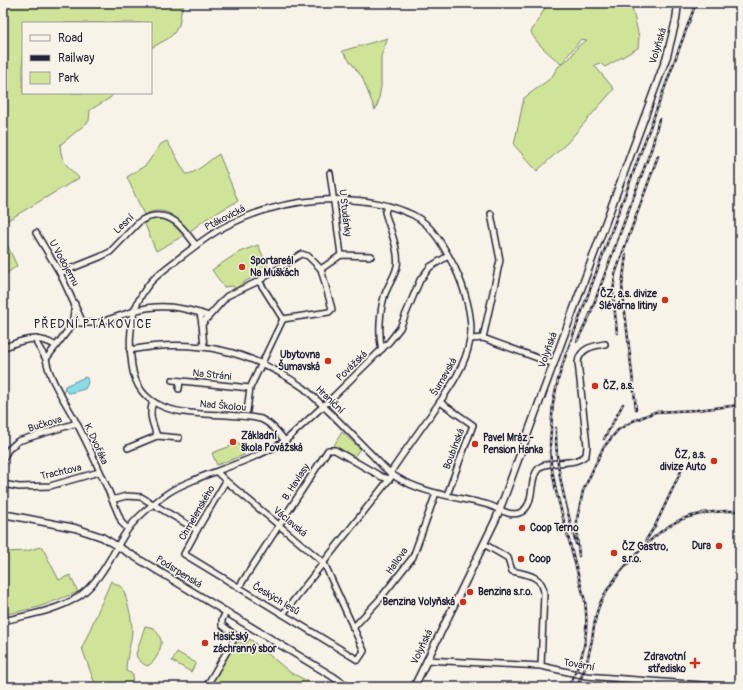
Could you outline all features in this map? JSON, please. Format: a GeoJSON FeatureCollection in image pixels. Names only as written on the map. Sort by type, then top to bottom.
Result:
{"type":"FeatureCollection","features":[{"type":"Feature","properties":{"kind":"main road","name":"Volyňská"},"geometry":{"type":"LineString","coordinates":[[414,687],[500,510],[667,56],[678,6]]}},
{"type":"Feature","properties":{"kind":"main road","name":"Podsrpenská"},"geometry":{"type":"LineString","coordinates":[[3,514],[82,529],[96,534],[119,546],[352,687]]}},
{"type":"Feature","properties":{"kind":"main road","name":"Podsrpenská"},"geometry":{"type":"LineString","coordinates":[[332,676],[348,687]]}},
{"type":"Feature","properties":{"kind":"street","name":"U Studánky"},"geometry":{"type":"LineString","coordinates":[[330,173],[341,255]]}},
{"type":"Feature","properties":{"kind":"street","name":"Ptákovická"},"geometry":{"type":"LineString","coordinates":[[134,311],[139,298],[157,275],[214,233],[227,225],[266,210],[301,202],[334,200],[376,204],[387,206],[413,215],[426,224],[448,256]]}},
{"type":"Feature","properties":{"kind":"street"},"geometry":{"type":"LineString","coordinates":[[382,349],[380,341],[384,297],[393,279],[398,260],[398,253],[385,212],[387,206]]}},
{"type":"Feature","properties":{"kind":"street"},"geometry":{"type":"LineString","coordinates":[[483,338],[500,260],[491,214]]}},
{"type":"Feature","properties":{"kind":"street","name":"Lesní"},"geometry":{"type":"LineString","coordinates":[[60,272],[110,252],[144,218],[151,216],[160,215],[172,218],[196,245]]}},
{"type":"Feature","properties":{"kind":"street","name":"U Vodojemu"},"geometry":{"type":"LineString","coordinates":[[36,233],[60,272],[83,323]]}},
{"type":"Feature","properties":{"kind":"street"},"geometry":{"type":"LineString","coordinates":[[202,324],[227,296],[259,281],[301,254],[308,256],[321,269],[333,306],[329,312],[283,319]]}},
{"type":"Feature","properties":{"kind":"street"},"geometry":{"type":"LineString","coordinates":[[321,269],[341,255],[371,256]]}},
{"type":"Feature","properties":{"kind":"street","name":"Šumavská"},"geometry":{"type":"LineString","coordinates":[[283,614],[391,475],[461,368],[471,339],[469,309],[461,281],[448,256]]}},
{"type":"Feature","properties":{"kind":"street","name":"Povážská"},"geometry":{"type":"LineString","coordinates":[[216,472],[285,441],[323,406],[382,349],[400,328],[420,280],[430,267],[448,256]]}},
{"type":"Feature","properties":{"kind":"street"},"geometry":{"type":"LineString","coordinates":[[259,281],[283,319]]}},
{"type":"Feature","properties":{"kind":"street"},"geometry":{"type":"LineString","coordinates":[[36,339],[37,344],[46,359],[62,336],[72,325],[75,303]]}},
{"type":"Feature","properties":{"kind":"street"},"geometry":{"type":"LineString","coordinates":[[72,325],[98,323],[134,311],[156,307],[176,307],[209,316]]}},
{"type":"Feature","properties":{"kind":"street","name":"Nad Školou"},"geometry":{"type":"LineString","coordinates":[[134,311],[129,340],[135,380],[153,402],[165,408],[179,411],[247,417],[261,420],[269,423],[275,428],[285,441]]}},
{"type":"Feature","properties":{"kind":"street"},"geometry":{"type":"LineString","coordinates":[[200,313],[204,347]]}},
{"type":"Feature","properties":{"kind":"street"},"geometry":{"type":"LineString","coordinates":[[247,412],[250,388],[283,319]]}},
{"type":"Feature","properties":{"kind":"street"},"geometry":{"type":"LineString","coordinates":[[471,339],[483,338],[554,364]]}},
{"type":"Feature","properties":{"kind":"street"},"geometry":{"type":"LineString","coordinates":[[3,348],[25,340],[36,339],[46,341],[56,346]]}},
{"type":"Feature","properties":{"kind":"street","name":"Hraniční"},"geometry":{"type":"LineString","coordinates":[[130,350],[170,345],[204,347],[230,352],[262,363],[304,388],[391,475],[417,487],[436,493],[490,505],[500,510],[515,514],[524,510],[529,503],[536,475],[542,466],[579,460],[586,455],[587,446],[578,358],[587,348],[605,344]]}},
{"type":"Feature","properties":{"kind":"street","name":"K. Dvořáka"},"geometry":{"type":"LineString","coordinates":[[46,359],[56,387],[77,423],[122,523],[128,529]]}},
{"type":"Feature","properties":{"kind":"street","name":"Na Stráni"},"geometry":{"type":"LineString","coordinates":[[172,380],[250,388]]}},
{"type":"Feature","properties":{"kind":"street"},"geometry":{"type":"LineString","coordinates":[[179,389],[180,381]]}},
{"type":"Feature","properties":{"kind":"street"},"geometry":{"type":"LineString","coordinates":[[153,402],[150,410],[150,417],[158,436]]}},
{"type":"Feature","properties":{"kind":"street","name":"Boubínská"},"geometry":{"type":"LineString","coordinates":[[440,402],[473,425],[446,495]]}},
{"type":"Feature","properties":{"kind":"street","name":"Bučkova"},"geometry":{"type":"LineString","coordinates":[[3,459],[8,450],[18,441],[77,423]]}},
{"type":"Feature","properties":{"kind":"street"},"geometry":{"type":"LineString","coordinates":[[128,448],[158,436],[179,438]]}},
{"type":"Feature","properties":{"kind":"street","name":"Hraniční"},"geometry":{"type":"LineString","coordinates":[[330,449],[335,450],[382,477],[391,475]]}},
{"type":"Feature","properties":{"kind":"street","name":"B. Havlasy"},"geometry":{"type":"LineString","coordinates":[[239,587],[327,451],[330,449]]}},
{"type":"Feature","properties":{"kind":"street","name":"Trachtova"},"geometry":{"type":"LineString","coordinates":[[3,484],[19,487],[50,486],[99,472]]}},
{"type":"Feature","properties":{"kind":"street"},"geometry":{"type":"LineString","coordinates":[[3,621],[56,607],[77,597],[90,587],[98,578],[119,546],[128,529],[154,504],[173,490],[216,472]]}},
{"type":"Feature","properties":{"kind":"street","name":"Václavská"},"geometry":{"type":"LineString","coordinates":[[216,472],[324,562],[364,651],[358,660]]}},
{"type":"Feature","properties":{"kind":"street","name":"Chmelenského"},"geometry":{"type":"LineString","coordinates":[[184,554],[226,481]]}},
{"type":"Feature","properties":{"kind":"street","name":"Hallova"},"geometry":{"type":"LineString","coordinates":[[353,628],[379,600],[413,557],[436,493]]}},
{"type":"Feature","properties":{"kind":"street"},"geometry":{"type":"LineString","coordinates":[[112,500],[126,496],[141,497],[197,530]]}},
{"type":"Feature","properties":{"kind":"street"},"geometry":{"type":"LineString","coordinates":[[484,544],[508,558],[512,571],[535,578],[543,586],[541,666]]}},
{"type":"Feature","properties":{"kind":"street","name":"Českých lesů"},"geometry":{"type":"LineString","coordinates":[[184,554],[358,660]]}},
{"type":"Feature","properties":{"kind":"street"},"geometry":{"type":"LineString","coordinates":[[206,687],[236,636],[222,625],[222,620],[226,612]]}},
{"type":"Feature","properties":{"kind":"street","name":"Tovární"},"geometry":{"type":"LineString","coordinates":[[427,660],[541,666],[586,676],[728,687],[740,686]]}},
{"type":"Feature","properties":{"kind":"green space"},"geometry":{"type":"Polygon","coordinates":[[[3,3],[184,4],[179,25],[174,33],[169,38],[152,47],[152,22],[22,22],[22,94],[113,94],[110,98],[90,110],[89,121],[60,145],[62,156],[68,167],[79,178],[3,223],[3,3]]]}},
{"type":"Feature","properties":{"kind":"green space"},"geometry":{"type":"Polygon","coordinates":[[[548,3],[631,3],[639,37],[638,48],[605,67],[600,63],[594,65],[614,89],[567,143],[537,171],[514,145],[524,98],[551,78],[558,67],[570,58],[578,46],[587,40],[581,39],[561,64],[544,49],[536,41],[531,32],[548,3]]]}},
{"type":"Feature","properties":{"kind":"green space"},"geometry":{"type":"Polygon","coordinates":[[[388,38],[381,56],[381,87],[375,110],[362,77],[342,51],[388,38]]]}},
{"type":"Feature","properties":{"kind":"green space"},"geometry":{"type":"Polygon","coordinates":[[[167,141],[186,174],[194,172],[219,154],[238,201],[206,219],[189,232],[180,221],[170,214],[158,211],[144,215],[127,177],[146,165],[161,144],[167,141]]]}},
{"type":"Feature","properties":{"kind":"green space"},"geometry":{"type":"Polygon","coordinates":[[[159,218],[173,225],[183,236],[156,251],[144,222],[159,218]]]}},
{"type":"Feature","properties":{"kind":"green space"},"geometry":{"type":"Polygon","coordinates":[[[3,240],[5,240],[17,266],[3,276],[3,240]]]}},
{"type":"Feature","properties":{"kind":"green space","name":"Sportareál Na Muškách"},"geometry":{"type":"Polygon","coordinates":[[[258,245],[269,269],[246,281],[235,289],[233,286],[224,287],[212,270],[239,252],[258,245]]]}},
{"type":"Feature","properties":{"kind":"green space"},"geometry":{"type":"Polygon","coordinates":[[[342,432],[360,449],[353,458],[333,447],[342,432]]]}},
{"type":"Feature","properties":{"kind":"green space"},"geometry":{"type":"Polygon","coordinates":[[[239,443],[244,455],[217,465],[212,453],[239,443]]]}},
{"type":"Feature","properties":{"kind":"green space"},"geometry":{"type":"Polygon","coordinates":[[[42,547],[59,580],[70,575],[78,592],[39,607],[3,615],[3,587],[5,589],[6,552],[27,551],[42,547]]]}},
{"type":"Feature","properties":{"kind":"green space"},"geometry":{"type":"Polygon","coordinates":[[[111,581],[123,588],[131,620],[132,631],[126,671],[133,674],[132,683],[129,687],[96,687],[82,648],[111,581]]]}},
{"type":"Feature","properties":{"kind":"green space"},"geometry":{"type":"Polygon","coordinates":[[[145,626],[154,628],[161,640],[160,650],[157,657],[150,665],[147,666],[139,660],[136,654],[145,626]]]}},
{"type":"Feature","properties":{"kind":"green space"},"geometry":{"type":"Polygon","coordinates":[[[250,639],[291,673],[321,687],[210,687],[237,640],[245,645],[250,639]]]}},
{"type":"Feature","properties":{"kind":"green space"},"geometry":{"type":"Polygon","coordinates":[[[177,652],[196,663],[191,672],[172,661],[177,652]]]}},
{"type":"Feature","properties":{"kind":"water"},"geometry":{"type":"Polygon","coordinates":[[[85,377],[87,378],[88,383],[85,389],[68,393],[64,389],[65,386],[85,377]]]}},
{"type":"Feature","properties":{"kind":"railway"},"geometry":{"type":"LineString","coordinates":[[567,687],[582,657],[586,635],[586,613],[585,601],[556,491],[551,464],[550,443],[553,403],[565,357],[696,3]]}},
{"type":"Feature","properties":{"kind":"railway"},"geometry":{"type":"LineString","coordinates":[[589,317],[652,147],[659,119]]}},
{"type":"Feature","properties":{"kind":"railway"},"geometry":{"type":"LineString","coordinates":[[617,333],[613,294],[615,274],[658,156]]}},
{"type":"Feature","properties":{"kind":"railway"},"geometry":{"type":"LineString","coordinates":[[626,255],[622,286],[636,409]]}},
{"type":"Feature","properties":{"kind":"railway"},"geometry":{"type":"LineString","coordinates":[[577,341],[591,313]]}},
{"type":"Feature","properties":{"kind":"railway"},"geometry":{"type":"LineString","coordinates":[[604,439],[623,404]]}},
{"type":"Feature","properties":{"kind":"railway"},"geometry":{"type":"LineString","coordinates":[[579,556],[577,519],[583,491],[603,448],[618,430],[633,421],[655,412],[697,410],[740,405]]}},
{"type":"Feature","properties":{"kind":"railway"},"geometry":{"type":"LineString","coordinates":[[556,428],[559,472],[576,544]]}},
{"type":"Feature","properties":{"kind":"railway"},"geometry":{"type":"LineString","coordinates":[[646,540],[655,526],[681,471]]}},
{"type":"Feature","properties":{"kind":"railway"},"geometry":{"type":"LineString","coordinates":[[702,513],[740,511]]}},
{"type":"Feature","properties":{"kind":"railway"},"geometry":{"type":"LineString","coordinates":[[592,639],[596,614],[599,606],[612,584],[631,560],[642,548],[664,529],[678,521],[694,515],[706,513]]}},
{"type":"Feature","properties":{"kind":"railway"},"geometry":{"type":"LineString","coordinates":[[577,687],[586,666],[592,640]]}},
{"type":"Feature","properties":{"kind":"place","name":"Sportareál Na Muškách"},"geometry":{"type":"Point","coordinates":[242,267]}},
{"type":"Feature","properties":{"kind":"place","name":"ČZ, a.s. divize Slévárna litiny"},"geometry":{"type":"Point","coordinates":[665,300]}},
{"type":"Feature","properties":{"kind":"place","name":"Ubytovna Šumavská"},"geometry":{"type":"Point","coordinates":[328,361]}},
{"type":"Feature","properties":{"kind":"place","name":"ČZ, a.s."},"geometry":{"type":"Point","coordinates":[595,386]}},
{"type":"Feature","properties":{"kind":"place","name":"Základní škola Povážská"},"geometry":{"type":"Point","coordinates":[233,442]}},
{"type":"Feature","properties":{"kind":"place","name":"Pavel Mráz - Pension Hanka"},"geometry":{"type":"Point","coordinates":[475,444]}},
{"type":"Feature","properties":{"kind":"place","name":"ČZ, a.s. divize Auto"},"geometry":{"type":"Point","coordinates":[714,461]}},
{"type":"Feature","properties":{"kind":"place","name":"Coop Terno"},"geometry":{"type":"Point","coordinates":[522,528]}},
{"type":"Feature","properties":{"kind":"place","name":"Dura"},"geometry":{"type":"Point","coordinates":[719,546]}},
{"type":"Feature","properties":{"kind":"place","name":"ČZ Gastro, s.r.o."},"geometry":{"type":"Point","coordinates":[614,553]}},
{"type":"Feature","properties":{"kind":"place","name":"Coop"},"geometry":{"type":"Point","coordinates":[521,559]}},
{"type":"Feature","properties":{"kind":"place","name":"Benzina s.r.o."},"geometry":{"type":"Point","coordinates":[470,592]}},
{"type":"Feature","properties":{"kind":"place","name":"Benzina Volyňská"},"geometry":{"type":"Point","coordinates":[463,602]}},
{"type":"Feature","properties":{"kind":"place","name":"Hasičský záchranný sbor"},"geometry":{"type":"Point","coordinates":[205,643]}},
{"type":"Feature","properties":{"kind":"place","name":"Zdravotní středisko"},"geometry":{"type":"Point","coordinates":[695,663]}},
{"type":"Feature","properties":{"kind":"district","name":"PŘEDNÍ PTÁKOVICE"},"geometry":{"type":"Point","coordinates":[93,324]}}]}
